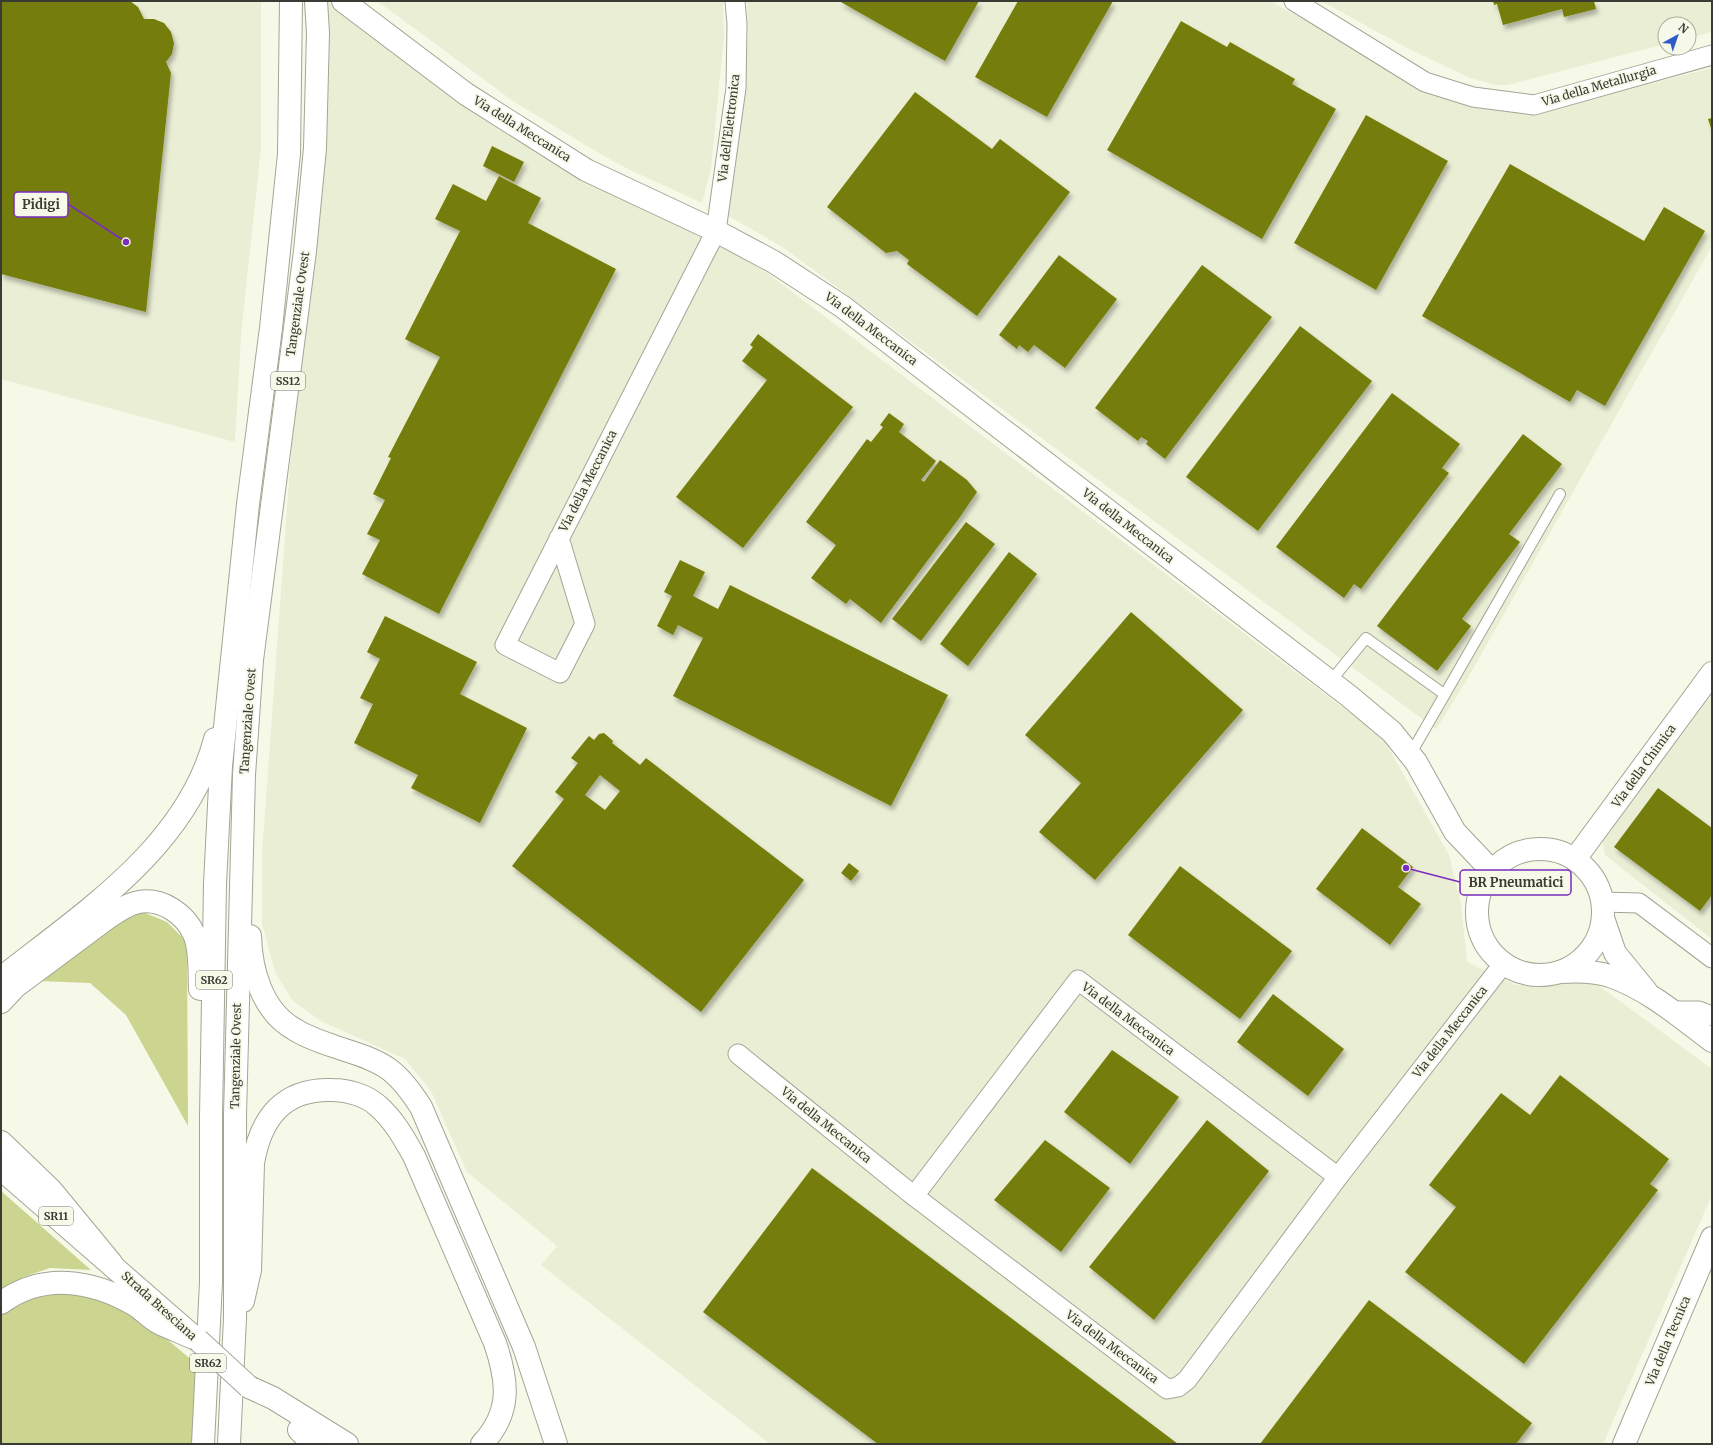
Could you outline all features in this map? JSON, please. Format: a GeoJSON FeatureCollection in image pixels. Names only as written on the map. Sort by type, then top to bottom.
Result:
{"type":"FeatureCollection","features":[{"type":"Feature","properties":{"kind":"main road","name":"Tangenziale Ovest"},"geometry":{"type":"LineString","coordinates":[[203,1444],[211,1282],[211,1117],[215,884],[221,766],[248,504],[271,328],[289,154],[291,1]]}},
{"type":"Feature","properties":{"kind":"main road","name":"Via della Meccanica"},"geometry":{"type":"LineString","coordinates":[[343,1],[466,94],[586,170],[716,231],[774,262],[843,306],[1330,682],[1392,732],[1416,762],[1455,832],[1492,871]]}},
{"type":"Feature","properties":{"kind":"main road","name":"Tangenziale Ovest"},"geometry":{"type":"LineString","coordinates":[[229,1444],[234,1341],[235,1107],[244,775],[252,660],[305,251],[314,148],[318,33],[316,6]]}},
{"type":"Feature","properties":{"kind":"main road","name":"Via della Chimica"},"geometry":{"type":"LineString","coordinates":[[1575,859],[1712,673]]}},
{"type":"Feature","properties":{"kind":"main road"},"geometry":{"type":"LineString","coordinates":[[1,978],[119,884],[146,858],[160,840],[189,798],[206,765],[213,745],[230,679]]}},
{"type":"Feature","properties":{"kind":"main road"},"geometry":{"type":"LineString","coordinates":[[244,775],[250,949],[255,973],[261,990],[276,1015],[294,1029],[384,1066],[402,1080],[413,1093],[428,1120],[524,1347],[556,1444]]}},
{"type":"Feature","properties":{"kind":"main road"},"geometry":{"type":"LineString","coordinates":[[1648,994],[1615,953],[1603,910],[1598,885],[1588,871],[1575,859],[1562,852],[1547,849],[1532,849],[1504,860],[1492,871],[1483,886],[1478,902],[1478,919],[1482,936],[1491,951],[1504,963],[1522,972],[1541,975],[1585,971],[1610,976],[1648,994],[1712,1041]]}},
{"type":"Feature","properties":{"kind":"main road"},"geometry":{"type":"LineString","coordinates":[[1,1002],[16,987],[102,922],[131,905],[140,902],[160,903],[174,911],[187,922],[194,934],[199,964],[211,1282]]}},
{"type":"Feature","properties":{"kind":"main road"},"geometry":{"type":"LineString","coordinates":[[1561,972],[1582,960],[1596,941],[1603,910]]}},
{"type":"Feature","properties":{"kind":"main road"},"geometry":{"type":"LineString","coordinates":[[234,1341],[250,1270],[253,1163],[261,1133],[267,1121],[275,1111],[284,1102],[296,1094],[324,1089],[354,1093],[378,1106],[401,1134],[414,1156],[495,1343],[505,1380],[504,1404],[496,1425],[482,1444]]}},
{"type":"Feature","properties":{"kind":"main road"},"geometry":{"type":"LineString","coordinates":[[1,1142],[51,1190],[112,1264]]}},
{"type":"Feature","properties":{"kind":"main road","name":"Strada Bresciana"},"geometry":{"type":"LineString","coordinates":[[1,1169],[112,1264],[165,1319],[198,1340],[249,1387],[273,1398],[311,1436],[347,1444]]}},
{"type":"Feature","properties":{"kind":"main road","name":"Via della Tecnica"},"geometry":{"type":"LineString","coordinates":[[1624,1444],[1712,1238]]}},
{"type":"Feature","properties":{"kind":"main road"},"geometry":{"type":"LineString","coordinates":[[1,1303],[17,1293],[39,1284],[51,1282],[73,1282],[95,1287],[165,1319]]}},
{"type":"Feature","properties":{"kind":"main road"},"geometry":{"type":"LineString","coordinates":[[200,1444],[207,1375]]}},
{"type":"Feature","properties":{"kind":"street","name":"Via dell'Elettronica"},"geometry":{"type":"LineString","coordinates":[[716,231],[736,88],[737,24],[735,1]]}},
{"type":"Feature","properties":{"kind":"street","name":"Via della Metallurgia"},"geometry":{"type":"LineString","coordinates":[[1294,1],[1425,82],[1473,97],[1534,105],[1712,55]]}},
{"type":"Feature","properties":{"kind":"street","name":"Via della Meccanica"},"geometry":{"type":"LineString","coordinates":[[559,538],[585,624],[560,673],[504,645],[716,231]]}},
{"type":"Feature","properties":{"kind":"street"},"geometry":{"type":"LineString","coordinates":[[1603,910],[1639,903],[1712,958]]}},
{"type":"Feature","properties":{"kind":"street","name":"Via della Meccanica"},"geometry":{"type":"LineString","coordinates":[[738,1054],[914,1196],[1167,1389],[1178,1387],[1187,1380],[1338,1177],[1504,963]]}},
{"type":"Feature","properties":{"kind":"street","name":"Via della Meccanica"},"geometry":{"type":"LineString","coordinates":[[914,1196],[1078,980],[1338,1177]]}},
{"type":"Feature","properties":{"kind":"street"},"geometry":{"type":"LineString","coordinates":[[1671,1011],[1699,1011],[1712,1016]]}},
{"type":"Feature","properties":{"kind":"lane"},"geometry":{"type":"LineString","coordinates":[[1410,755],[1444,694],[1512,580],[1560,494]]}},
{"type":"Feature","properties":{"kind":"lane"},"geometry":{"type":"LineString","coordinates":[[1330,682],[1366,638],[1444,694]]}},
{"type":"Feature","properties":{"kind":"shaded area"},"geometry":{"type":"Polygon","coordinates":[[[1,1],[261,1],[261,148],[241,335],[235,442],[1,379],[1,1]]]}},
{"type":"Feature","properties":{"kind":"shaded area"},"geometry":{"type":"Polygon","coordinates":[[[324,1],[329,1],[458,97],[727,248],[767,273],[1383,738],[1449,855],[1461,903],[1467,962],[1516,985],[1594,982],[1712,1069],[1712,1195],[1603,1444],[770,1444],[541,1265],[557,1246],[467,1172],[431,1091],[405,1059],[321,1021],[292,1000],[275,972],[262,923],[262,854],[291,453],[305,329],[324,1]]]}},
{"type":"Feature","properties":{"kind":"shaded area"},"geometry":{"type":"Polygon","coordinates":[[[377,1],[723,1],[724,36],[711,169],[702,203],[628,169],[513,101],[377,1]]]}},
{"type":"Feature","properties":{"kind":"shaded area"},"geometry":{"type":"Polygon","coordinates":[[[747,1],[1270,1],[1396,70],[1544,111],[1712,68],[1712,246],[1465,683],[1436,729],[784,248],[725,214],[735,173],[748,37],[747,1]]]}},
{"type":"Feature","properties":{"kind":"shaded area"},"geometry":{"type":"Polygon","coordinates":[[[1321,1],[1712,1],[1712,32],[1697,36],[1697,16],[1657,16],[1657,46],[1508,85],[1496,85],[1470,78],[1407,48],[1321,1]]]}},
{"type":"Feature","properties":{"kind":"shaded area"},"geometry":{"type":"Polygon","coordinates":[[[1712,695],[1712,939],[1605,855],[1602,839],[1712,695]]]}},
{"type":"Feature","properties":{"kind":"green space"},"geometry":{"type":"Polygon","coordinates":[[[143,912],[167,922],[187,942],[188,1126],[126,1015],[90,983],[39,981],[116,920],[143,912]]]}},
{"type":"Feature","properties":{"kind":"green space"},"geometry":{"type":"Polygon","coordinates":[[[1,1191],[91,1270],[50,1268],[23,1277],[1,1291],[1,1191]]]}},
{"type":"Feature","properties":{"kind":"green space"},"geometry":{"type":"Polygon","coordinates":[[[67,1287],[136,1313],[201,1368],[192,1444],[1,1444],[1,1311],[16,1299],[67,1287]]]}},
{"type":"Feature","properties":{"kind":"building"},"geometry":{"type":"Polygon","coordinates":[[[1,1],[130,1],[138,7],[144,19],[154,19],[164,23],[171,32],[174,43],[172,54],[166,62],[171,73],[146,312],[1,274],[1,1]]]}},
{"type":"Feature","properties":{"kind":"building"},"geometry":{"type":"Polygon","coordinates":[[[839,1],[979,1],[945,61],[839,1]]]}},
{"type":"Feature","properties":{"kind":"building"},"geometry":{"type":"Polygon","coordinates":[[[1018,1],[1113,1],[1047,117],[975,77],[1018,1]]]}},
{"type":"Feature","properties":{"kind":"building"},"geometry":{"type":"Polygon","coordinates":[[[1493,1],[1594,1],[1596,9],[1564,17],[1562,9],[1503,25],[1497,4],[1494,5],[1493,1]]]}},
{"type":"Feature","properties":{"kind":"building"},"geometry":{"type":"Polygon","coordinates":[[[1181,21],[1227,47],[1230,42],[1295,79],[1292,84],[1336,109],[1262,239],[1107,150],[1181,21]]]}},
{"type":"Feature","properties":{"kind":"building"},"geometry":{"type":"Polygon","coordinates":[[[915,92],[992,149],[1000,139],[1070,192],[977,316],[907,264],[909,260],[897,251],[886,253],[827,207],[915,92]]]}},
{"type":"Feature","properties":{"kind":"building"},"geometry":{"type":"Polygon","coordinates":[[[1366,115],[1448,161],[1376,290],[1294,243],[1366,115]]]}},
{"type":"Feature","properties":{"kind":"building"},"geometry":{"type":"Polygon","coordinates":[[[1712,118],[1712,131],[1708,119],[1712,118]]]}},
{"type":"Feature","properties":{"kind":"building"},"geometry":{"type":"Polygon","coordinates":[[[492,146],[524,162],[514,182],[483,166],[492,146]]]}},
{"type":"Feature","properties":{"kind":"building"},"geometry":{"type":"Polygon","coordinates":[[[1510,164],[1644,241],[1664,207],[1705,231],[1605,406],[1577,390],[1570,402],[1422,316],[1510,164]]]}},
{"type":"Feature","properties":{"kind":"building"},"geometry":{"type":"Polygon","coordinates":[[[499,176],[541,198],[528,223],[616,269],[439,614],[362,574],[380,540],[367,534],[385,500],[373,494],[391,458],[388,457],[440,357],[405,339],[460,231],[435,219],[453,184],[486,201],[499,176]]]}},
{"type":"Feature","properties":{"kind":"building"},"geometry":{"type":"Polygon","coordinates":[[[1059,255],[1117,299],[1065,368],[1034,345],[1028,352],[1019,345],[1017,349],[999,335],[1059,255]]]}},
{"type":"Feature","properties":{"kind":"building"},"geometry":{"type":"Polygon","coordinates":[[[1202,265],[1272,317],[1165,459],[1146,444],[1148,441],[1141,437],[1138,441],[1095,408],[1202,265]]]}},
{"type":"Feature","properties":{"kind":"building"},"geometry":{"type":"Polygon","coordinates":[[[1300,326],[1372,381],[1258,531],[1186,477],[1300,326]]]}},
{"type":"Feature","properties":{"kind":"building"},"geometry":{"type":"Polygon","coordinates":[[[758,334],[853,407],[743,548],[676,497],[767,380],[742,361],[753,347],[750,345],[758,334]]]}},
{"type":"Feature","properties":{"kind":"building"},"geometry":{"type":"Polygon","coordinates":[[[1392,393],[1460,444],[1442,468],[1449,473],[1361,589],[1354,584],[1344,598],[1276,547],[1392,393]]]}},
{"type":"Feature","properties":{"kind":"building"},"geometry":{"type":"Polygon","coordinates":[[[889,413],[904,424],[899,432],[936,461],[921,480],[924,482],[940,460],[967,480],[977,492],[881,623],[850,599],[846,604],[811,578],[836,545],[806,522],[867,439],[871,442],[883,427],[880,425],[889,413]]]}},
{"type":"Feature","properties":{"kind":"building"},"geometry":{"type":"Polygon","coordinates":[[[1523,434],[1562,464],[1509,534],[1520,542],[1462,619],[1471,626],[1437,671],[1377,626],[1523,434]]]}},
{"type":"Feature","properties":{"kind":"building"},"geometry":{"type":"Polygon","coordinates":[[[966,522],[995,544],[921,641],[892,619],[966,522]]]}},
{"type":"Feature","properties":{"kind":"building"},"geometry":{"type":"Polygon","coordinates":[[[1009,552],[1037,574],[968,666],[940,644],[1009,552]]]}},
{"type":"Feature","properties":{"kind":"building"},"geometry":{"type":"Polygon","coordinates":[[[680,560],[705,572],[693,596],[718,609],[730,585],[948,695],[891,806],[673,696],[703,638],[678,625],[673,635],[657,626],[672,596],[664,592],[680,560]]]}},
{"type":"Feature","properties":{"kind":"building"},"geometry":{"type":"Polygon","coordinates":[[[1131,612],[1243,710],[1095,880],[1039,832],[1081,783],[1025,735],[1131,612]]]}},
{"type":"Feature","properties":{"kind":"building"},"geometry":{"type":"Polygon","coordinates":[[[385,616],[477,662],[460,694],[527,728],[480,823],[411,788],[418,775],[354,743],[373,704],[360,698],[380,659],[367,652],[385,616]]]}},
{"type":"Feature","properties":{"kind":"building"},"geometry":{"type":"Polygon","coordinates":[[[604,733],[613,741],[612,743],[640,765],[646,758],[804,880],[701,1012],[512,866],[564,799],[555,792],[578,763],[571,758],[589,736],[594,740],[599,734],[604,733]],[[600,775],[585,795],[605,810],[620,791],[600,775]]]}},
{"type":"Feature","properties":{"kind":"building"},"geometry":{"type":"Polygon","coordinates":[[[1658,788],[1712,828],[1712,895],[1700,911],[1614,847],[1658,788]]]}},
{"type":"Feature","properties":{"kind":"building"},"geometry":{"type":"Polygon","coordinates":[[[1362,828],[1413,867],[1398,887],[1421,904],[1390,945],[1316,889],[1362,828]]]}},
{"type":"Feature","properties":{"kind":"building"},"geometry":{"type":"Polygon","coordinates":[[[849,863],[859,871],[851,881],[841,873],[849,863]]]}},
{"type":"Feature","properties":{"kind":"building"},"geometry":{"type":"Polygon","coordinates":[[[1180,866],[1292,951],[1240,1019],[1128,935],[1180,866]]]}},
{"type":"Feature","properties":{"kind":"building"},"geometry":{"type":"Polygon","coordinates":[[[1273,994],[1344,1049],[1308,1096],[1237,1042],[1273,994]]]}},
{"type":"Feature","properties":{"kind":"building"},"geometry":{"type":"Polygon","coordinates":[[[1112,1050],[1179,1097],[1130,1164],[1064,1112],[1112,1050]]]}},
{"type":"Feature","properties":{"kind":"building"},"geometry":{"type":"Polygon","coordinates":[[[1560,1075],[1669,1159],[1650,1184],[1658,1190],[1524,1364],[1405,1272],[1456,1207],[1429,1185],[1501,1093],[1530,1115],[1560,1075]]]}},
{"type":"Feature","properties":{"kind":"building"},"geometry":{"type":"Polygon","coordinates":[[[1207,1120],[1269,1171],[1154,1320],[1089,1267],[1207,1120]]]}},
{"type":"Feature","properties":{"kind":"building"},"geometry":{"type":"Polygon","coordinates":[[[1045,1140],[1110,1188],[1061,1252],[994,1200],[1045,1140]]]}},
{"type":"Feature","properties":{"kind":"building"},"geometry":{"type":"Polygon","coordinates":[[[812,1168],[1178,1444],[878,1444],[703,1312],[812,1168]]]}},
{"type":"Feature","properties":{"kind":"building"},"geometry":{"type":"Polygon","coordinates":[[[1369,1300],[1532,1423],[1516,1444],[1260,1444],[1369,1300]]]}},
{"type":"Feature","properties":{"kind":"place","name":"Pidigi"},"geometry":{"type":"Point","coordinates":[126,242]}},
{"type":"Feature","properties":{"kind":"place","name":"BR Pneumatici"},"geometry":{"type":"Point","coordinates":[1406,868]}}]}
